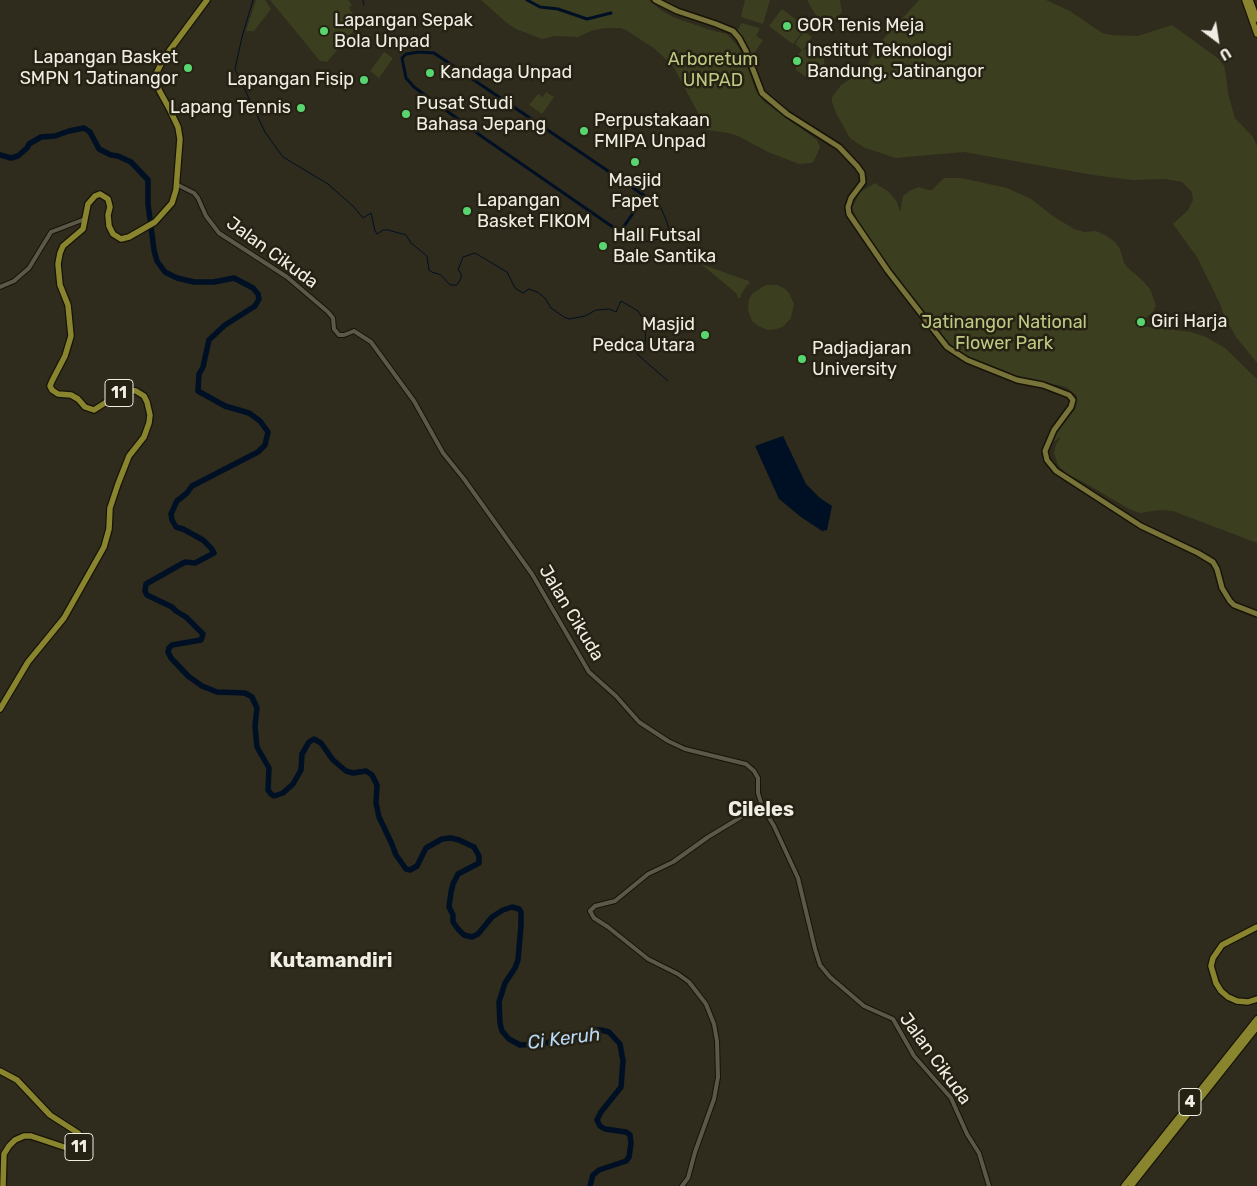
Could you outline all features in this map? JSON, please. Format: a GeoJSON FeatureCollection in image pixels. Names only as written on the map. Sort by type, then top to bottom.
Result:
{"type":"FeatureCollection","features":[{"type":"Feature","properties":{"kind":"highway","name":"11"},"geometry":{"type":"LineString","coordinates":[[0,709],[28,662],[64,618],[104,547],[109,529],[110,508],[114,494],[127,460],[144,437],[150,424],[150,415],[144,396],[136,391],[122,392],[94,410],[85,407],[75,397],[68,394],[55,393],[51,388],[52,381],[68,350],[70,336],[68,305],[60,285],[59,258],[63,246],[82,231],[88,204],[95,196],[100,194],[106,196],[109,201],[109,226],[116,237],[121,239],[129,237],[155,222],[172,203],[176,184],[180,136],[170,110],[159,90],[156,74],[164,58],[206,0]]}},
{"type":"Feature","properties":{"kind":"highway"},"geometry":{"type":"LineString","coordinates":[[1245,0],[1257,34]]}},
{"type":"Feature","properties":{"kind":"highway"},"geometry":{"type":"LineString","coordinates":[[1250,0],[1257,19]]}},
{"type":"Feature","properties":{"kind":"highway"},"geometry":{"type":"LineString","coordinates":[[1257,927],[1222,945],[1213,958],[1211,966],[1216,983],[1228,997],[1237,1002],[1248,1002],[1257,999]]}},
{"type":"Feature","properties":{"kind":"highway","name":"4"},"geometry":{"type":"LineString","coordinates":[[1124,1186],[1257,1019]]}},
{"type":"Feature","properties":{"kind":"highway","name":"4"},"geometry":{"type":"LineString","coordinates":[[1131,1186],[1257,1027]]}},
{"type":"Feature","properties":{"kind":"highway","name":"11"},"geometry":{"type":"LineString","coordinates":[[0,1070],[17,1080],[50,1115],[78,1133],[82,1140],[79,1147],[73,1150],[31,1136],[24,1136],[15,1140],[4,1154],[3,1186]]}},
{"type":"Feature","properties":{"kind":"main road"},"geometry":{"type":"LineString","coordinates":[[655,0],[677,11],[733,31],[740,38],[762,93],[786,114],[839,147],[857,166],[862,173],[863,182],[851,198],[848,214],[888,271],[947,347],[967,360],[1017,380],[1043,385],[1069,394],[1073,400],[1054,430],[1045,451],[1046,460],[1056,471],[1141,526],[1213,562],[1217,569],[1224,594],[1230,601],[1257,614]]}},
{"type":"Feature","properties":{"kind":"street","name":"Jalan Cikuda"},"geometry":{"type":"LineString","coordinates":[[176,184],[194,193],[209,221],[219,233],[287,277],[328,312],[333,318],[334,329],[338,335],[354,331],[371,342],[414,401],[443,453],[464,479],[532,574],[589,672],[616,696],[638,722],[668,741],[685,749],[732,760],[749,766],[754,771],[758,778],[758,793],[761,805],[774,826],[797,873],[820,965],[830,977],[864,1006],[893,1019],[914,1056],[951,1098],[979,1153],[989,1186]]}},
{"type":"Feature","properties":{"kind":"street"},"geometry":{"type":"LineString","coordinates":[[0,287],[14,281],[29,268],[51,232],[85,220]]}},
{"type":"Feature","properties":{"kind":"street"},"geometry":{"type":"LineString","coordinates":[[682,1186],[688,1178],[714,1099],[718,1077],[717,1041],[714,1024],[706,1004],[689,982],[678,974],[648,959],[594,918],[590,911],[595,906],[615,901],[648,874],[673,862],[708,837],[761,805]]}},
{"type":"Feature","properties":{"kind":"green space"},"geometry":{"type":"Polygon","coordinates":[[[256,0],[265,0],[271,9],[254,31],[246,31],[256,0]]]}},
{"type":"Feature","properties":{"kind":"green space","name":"Lapangan Sepak Bola Unpad"},"geometry":{"type":"Polygon","coordinates":[[[270,0],[348,0],[352,5],[349,7],[353,15],[353,32],[327,62],[320,61],[270,0]]]}},
{"type":"Feature","properties":{"kind":"green space","name":"Arboretum UNPAD"},"geometry":{"type":"Polygon","coordinates":[[[481,0],[649,0],[673,17],[727,34],[737,45],[744,57],[755,89],[763,101],[817,140],[820,147],[814,161],[812,163],[799,164],[768,152],[738,136],[707,130],[673,66],[655,49],[626,30],[605,28],[591,31],[578,37],[555,36],[542,39],[516,29],[481,0]]]}},
{"type":"Feature","properties":{"kind":"green space"},"geometry":{"type":"Polygon","coordinates":[[[745,0],[770,0],[763,24],[741,17],[745,0]]]}},
{"type":"Feature","properties":{"kind":"green space"},"geometry":{"type":"Polygon","coordinates":[[[807,0],[840,0],[842,12],[835,19],[825,22],[817,17],[807,0]]]}},
{"type":"Feature","properties":{"kind":"green space"},"geometry":{"type":"Polygon","coordinates":[[[919,0],[1046,0],[1070,11],[1102,33],[1111,35],[1138,36],[1172,25],[1219,59],[1224,66],[1228,93],[1235,118],[1253,137],[1257,146],[1257,363],[1236,337],[1225,318],[1197,257],[1173,224],[1188,210],[1193,200],[1192,192],[1182,182],[1165,179],[1133,180],[1093,175],[964,152],[895,158],[863,147],[850,138],[836,113],[832,97],[841,85],[866,68],[877,46],[919,0]]]}},
{"type":"Feature","properties":{"kind":"green space","name":"GOR Tenis Meja"},"geometry":{"type":"Polygon","coordinates":[[[782,9],[806,27],[793,44],[769,26],[782,9]]]}},
{"type":"Feature","properties":{"kind":"green space"},"geometry":{"type":"Polygon","coordinates":[[[741,23],[760,28],[756,36],[763,40],[752,57],[742,37],[737,32],[741,23]]]}},
{"type":"Feature","properties":{"kind":"green space"},"geometry":{"type":"Polygon","coordinates":[[[804,31],[812,37],[803,50],[814,48],[823,55],[825,66],[817,76],[806,77],[796,70],[795,58],[802,50],[795,44],[804,31]]]}},
{"type":"Feature","properties":{"kind":"green space"},"geometry":{"type":"Polygon","coordinates":[[[384,52],[393,58],[379,78],[370,71],[384,52]]]}},
{"type":"Feature","properties":{"kind":"green space"},"geometry":{"type":"Polygon","coordinates":[[[546,92],[554,97],[542,114],[529,105],[538,94],[543,97],[546,92]]]}},
{"type":"Feature","properties":{"kind":"green space","name":"Jatinangor National Flower Park"},"geometry":{"type":"Polygon","coordinates":[[[944,178],[961,178],[1007,188],[1031,199],[1074,229],[1084,232],[1096,231],[1107,236],[1120,249],[1124,263],[1128,268],[1150,289],[1156,306],[1153,312],[1141,322],[1140,326],[1191,332],[1206,337],[1225,348],[1257,379],[1257,543],[1173,511],[1161,510],[1140,513],[1129,509],[1067,474],[1058,465],[1054,453],[1056,444],[1061,437],[1050,444],[1076,408],[1077,396],[1066,387],[1014,375],[969,357],[954,348],[945,339],[889,268],[860,225],[852,208],[860,192],[875,183],[889,192],[897,202],[900,212],[903,196],[909,191],[919,187],[932,190],[944,178]]]}},
{"type":"Feature","properties":{"kind":"green space"},"geometry":{"type":"Polygon","coordinates":[[[701,264],[749,281],[750,285],[748,284],[740,296],[742,297],[738,298],[737,294],[701,264]]]}},
{"type":"Feature","properties":{"kind":"green space"},"geometry":{"type":"Polygon","coordinates":[[[766,285],[777,285],[784,288],[789,293],[794,304],[791,318],[783,327],[768,330],[752,321],[748,310],[749,299],[753,293],[766,285]]]}},
{"type":"Feature","properties":{"kind":"water"},"geometry":{"type":"Polygon","coordinates":[[[783,436],[806,484],[820,498],[832,506],[827,530],[822,531],[779,499],[755,446],[783,436]]]}},
{"type":"Feature","properties":{"kind":"waterway"},"geometry":{"type":"LineString","coordinates":[[253,0],[235,69],[265,132],[283,157],[328,184],[353,206],[363,218],[371,213],[377,234],[383,230],[388,230],[406,235],[411,243],[427,256],[429,270],[441,275],[450,285],[457,285],[461,278],[461,273],[458,270],[463,257],[475,253],[507,272],[515,288],[523,293],[529,289],[537,292],[545,298],[551,308],[569,319],[585,316],[596,310],[609,309],[616,312],[621,301],[628,305],[638,311],[646,324],[645,347],[637,354],[668,381]]}},
{"type":"Feature","properties":{"kind":"waterway"},"geometry":{"type":"LineString","coordinates":[[363,0],[364,5]]}},
{"type":"Feature","properties":{"kind":"waterway"},"geometry":{"type":"LineString","coordinates":[[527,0],[540,7],[558,9],[587,19],[611,13]]}},
{"type":"Feature","properties":{"kind":"waterway"},"geometry":{"type":"LineString","coordinates":[[419,52],[434,53],[645,196],[620,232],[414,87],[406,78],[402,58],[406,54],[419,52]]}},
{"type":"Feature","properties":{"kind":"waterway","name":"Ci Keruh"},"geometry":{"type":"LineString","coordinates":[[0,155],[11,158],[18,156],[29,144],[41,137],[55,136],[84,128],[90,132],[99,149],[131,162],[148,180],[148,204],[154,250],[157,261],[165,272],[177,278],[194,282],[214,282],[234,278],[253,288],[258,294],[259,299],[255,306],[225,325],[209,340],[203,367],[199,374],[198,391],[225,406],[249,413],[260,421],[268,432],[265,445],[258,452],[192,486],[177,501],[171,514],[176,527],[203,540],[214,553],[195,563],[185,562],[146,584],[145,591],[147,595],[172,607],[186,617],[203,634],[201,640],[172,645],[169,648],[168,652],[171,658],[188,676],[202,686],[217,692],[245,693],[252,697],[257,708],[255,726],[257,747],[269,768],[268,790],[271,794],[274,796],[283,793],[293,784],[301,770],[302,754],[309,742],[314,739],[321,743],[333,760],[346,771],[353,773],[366,771],[372,775],[377,785],[376,803],[379,817],[396,855],[406,869],[410,870],[417,866],[426,848],[442,839],[451,838],[474,847],[479,856],[479,863],[458,874],[451,892],[449,907],[453,915],[453,922],[458,929],[464,935],[472,937],[478,934],[492,917],[503,910],[512,907],[519,909],[521,912],[518,960],[505,983],[499,1002],[502,1031],[509,1039],[520,1045],[539,1044],[585,1035],[594,1030],[609,1032],[620,1044],[623,1061],[621,1087],[597,1120],[600,1126],[605,1129],[626,1132],[630,1135],[629,1157],[626,1161],[599,1170],[593,1175],[590,1186]]}},
{"type":"Feature","properties":{"kind":"waterway"},"geometry":{"type":"LineString","coordinates":[[620,232],[637,243],[671,237],[667,222],[658,203],[645,196]]}},
{"type":"Feature","properties":{"kind":"place","name":"GOR Tenis Meja"},"geometry":{"type":"Point","coordinates":[787,26]}},
{"type":"Feature","properties":{"kind":"place","name":"Lapangan Sepak Bola Unpad"},"geometry":{"type":"Point","coordinates":[324,31]}},
{"type":"Feature","properties":{"kind":"place","name":"Institut Teknologi Bandung, Jatinangor"},"geometry":{"type":"Point","coordinates":[797,61]}},
{"type":"Feature","properties":{"kind":"place","name":"Lapangan Basket SMPN 1 Jatinangor"},"geometry":{"type":"Point","coordinates":[188,68]}},
{"type":"Feature","properties":{"kind":"place","name":"Kandaga Unpad"},"geometry":{"type":"Point","coordinates":[430,73]}},
{"type":"Feature","properties":{"kind":"place","name":"Lapangan Fisip"},"geometry":{"type":"Point","coordinates":[364,80]}},
{"type":"Feature","properties":{"kind":"place","name":"Lapang Tennis"},"geometry":{"type":"Point","coordinates":[301,108]}},
{"type":"Feature","properties":{"kind":"place","name":"Pusat Studi Bahasa Jepang"},"geometry":{"type":"Point","coordinates":[406,114]}},
{"type":"Feature","properties":{"kind":"place","name":"Perpustakaan FMIPA Unpad"},"geometry":{"type":"Point","coordinates":[584,131]}},
{"type":"Feature","properties":{"kind":"place","name":"Masjid Fapet"},"geometry":{"type":"Point","coordinates":[635,162]}},
{"type":"Feature","properties":{"kind":"place","name":"Lapangan Basket FIKOM"},"geometry":{"type":"Point","coordinates":[467,211]}},
{"type":"Feature","properties":{"kind":"place","name":"Hall Futsal Bale Santika"},"geometry":{"type":"Point","coordinates":[603,246]}},
{"type":"Feature","properties":{"kind":"place","name":"Giri Harja"},"geometry":{"type":"Point","coordinates":[1141,322]}},
{"type":"Feature","properties":{"kind":"place","name":"Masjid Pedca Utara"},"geometry":{"type":"Point","coordinates":[705,335]}},
{"type":"Feature","properties":{"kind":"place","name":"Padjadjaran University"},"geometry":{"type":"Point","coordinates":[802,359]}},
{"type":"Feature","properties":{"kind":"district","name":"Cileles"},"geometry":{"type":"Point","coordinates":[761,810]}},
{"type":"Feature","properties":{"kind":"district","name":"Kutamandiri"},"geometry":{"type":"Point","coordinates":[331,961]}}]}
